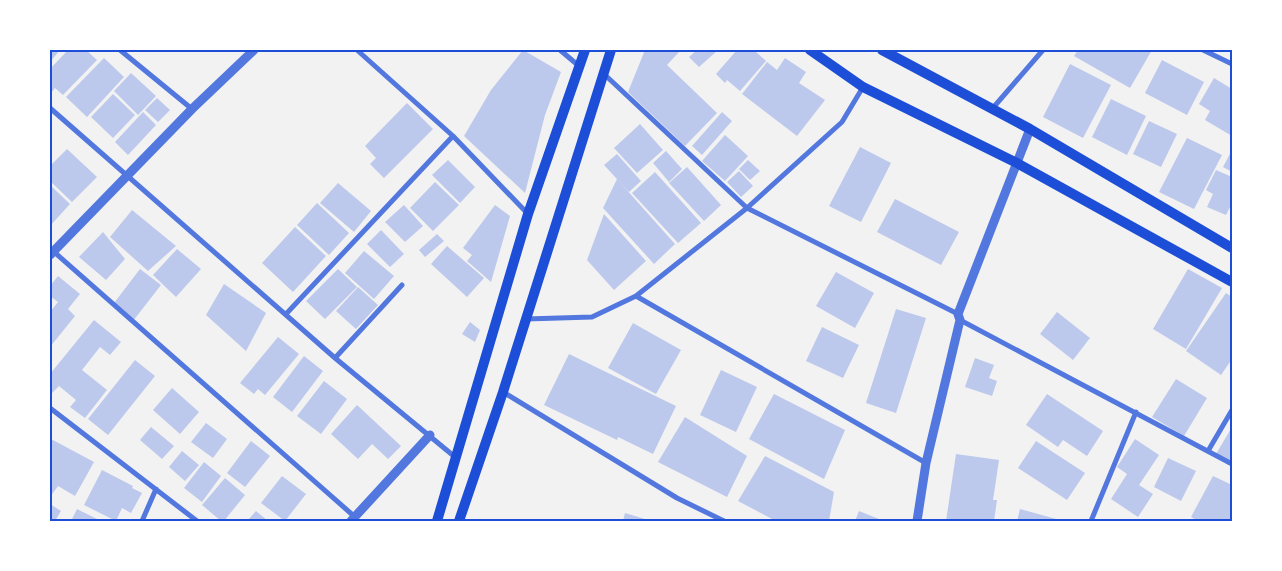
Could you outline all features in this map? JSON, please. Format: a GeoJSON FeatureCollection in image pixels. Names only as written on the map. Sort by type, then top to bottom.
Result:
{"type":"FeatureCollection","features":[{"type":"Feature","properties":{"kind":"main road"},"geometry":{"type":"LineString","coordinates":[[437,521],[528,214],[585,50]]}},
{"type":"Feature","properties":{"kind":"main road"},"geometry":{"type":"LineString","coordinates":[[459,521],[503,392],[602,73],[611,50]]}},
{"type":"Feature","properties":{"kind":"main road"},"geometry":{"type":"LineString","coordinates":[[810,50],[863,87],[1017,163],[1232,282]]}},
{"type":"Feature","properties":{"kind":"main road"},"geometry":{"type":"LineString","coordinates":[[882,50],[1030,129],[1232,248]]}},
{"type":"Feature","properties":{"kind":"street"},"geometry":{"type":"LineString","coordinates":[[120,50],[192,109]]}},
{"type":"Feature","properties":{"kind":"street"},"geometry":{"type":"LineString","coordinates":[[254,50],[192,109],[52,253],[353,519],[430,436]]}},
{"type":"Feature","properties":{"kind":"street"},"geometry":{"type":"LineString","coordinates":[[357,50],[453,136],[528,214]]}},
{"type":"Feature","properties":{"kind":"street"},"geometry":{"type":"LineString","coordinates":[[560,50],[580,67]]}},
{"type":"Feature","properties":{"kind":"street"},"geometry":{"type":"LineString","coordinates":[[992,109],[1043,50]]}},
{"type":"Feature","properties":{"kind":"street"},"geometry":{"type":"LineString","coordinates":[[1203,50],[1232,64]]}},
{"type":"Feature","properties":{"kind":"street"},"geometry":{"type":"LineString","coordinates":[[602,73],[747,208],[959,317],[1232,464]]}},
{"type":"Feature","properties":{"kind":"street"},"geometry":{"type":"LineString","coordinates":[[526,319],[592,317],[636,296],[747,208],[842,122],[863,87]]}},
{"type":"Feature","properties":{"kind":"street"},"geometry":{"type":"LineString","coordinates":[[50,108],[335,358],[455,457]]}},
{"type":"Feature","properties":{"kind":"street"},"geometry":{"type":"LineString","coordinates":[[917,521],[926,462],[959,317],[1030,129]]}},
{"type":"Feature","properties":{"kind":"street"},"geometry":{"type":"LineString","coordinates":[[286,314],[453,136]]}},
{"type":"Feature","properties":{"kind":"street"},"geometry":{"type":"LineString","coordinates":[[335,358],[402,285]]}},
{"type":"Feature","properties":{"kind":"street"},"geometry":{"type":"LineString","coordinates":[[636,296],[926,462]]}},
{"type":"Feature","properties":{"kind":"street"},"geometry":{"type":"LineString","coordinates":[[503,392],[677,498],[724,521]]}},
{"type":"Feature","properties":{"kind":"street"},"geometry":{"type":"LineString","coordinates":[[51,410],[196,521]]}},
{"type":"Feature","properties":{"kind":"street"},"geometry":{"type":"LineString","coordinates":[[1208,451],[1232,410]]}},
{"type":"Feature","properties":{"kind":"street"},"geometry":{"type":"LineString","coordinates":[[1091,521],[1136,412]]}},
{"type":"Feature","properties":{"kind":"street"},"geometry":{"type":"LineString","coordinates":[[142,521],[156,489]]}},
{"type":"Feature","properties":{"kind":"building"},"geometry":{"type":"Polygon","coordinates":[[[50,50],[60,50],[50,62],[50,50]]]}},
{"type":"Feature","properties":{"kind":"building"},"geometry":{"type":"Polygon","coordinates":[[[68,50],[86,50],[97,60],[63,95],[55,88],[50,94],[50,69],[68,50]]]}},
{"type":"Feature","properties":{"kind":"building"},"geometry":{"type":"Polygon","coordinates":[[[523,50],[561,72],[545,115],[525,193],[464,136],[491,90],[523,50]]]}},
{"type":"Feature","properties":{"kind":"building"},"geometry":{"type":"Polygon","coordinates":[[[645,50],[677,50],[679,52],[667,65],[717,113],[685,146],[628,92],[645,50]]]}},
{"type":"Feature","properties":{"kind":"building"},"geometry":{"type":"Polygon","coordinates":[[[697,50],[718,50],[699,67],[689,57],[697,50]]]}},
{"type":"Feature","properties":{"kind":"building"},"geometry":{"type":"Polygon","coordinates":[[[737,50],[754,50],[766,61],[740,91],[727,80],[725,83],[716,74],[737,50]]]}},
{"type":"Feature","properties":{"kind":"building"},"geometry":{"type":"Polygon","coordinates":[[[1078,50],[1152,50],[1130,88],[1074,56],[1078,50]]]}},
{"type":"Feature","properties":{"kind":"building"},"geometry":{"type":"Polygon","coordinates":[[[104,58],[124,77],[87,117],[66,97],[104,58]]]}},
{"type":"Feature","properties":{"kind":"building"},"geometry":{"type":"Polygon","coordinates":[[[785,58],[806,72],[799,83],[825,100],[797,136],[742,94],[767,62],[777,70],[785,58]]]}},
{"type":"Feature","properties":{"kind":"building"},"geometry":{"type":"Polygon","coordinates":[[[1162,60],[1204,82],[1187,115],[1145,93],[1162,60]]]}},
{"type":"Feature","properties":{"kind":"building"},"geometry":{"type":"Polygon","coordinates":[[[1070,64],[1111,85],[1083,138],[1043,117],[1070,64]]]}},
{"type":"Feature","properties":{"kind":"building"},"geometry":{"type":"Polygon","coordinates":[[[131,73],[156,96],[138,115],[114,91],[131,73]]]}},
{"type":"Feature","properties":{"kind":"building"},"geometry":{"type":"Polygon","coordinates":[[[1214,78],[1232,89],[1232,136],[1205,120],[1210,111],[1199,104],[1214,78]]]}},
{"type":"Feature","properties":{"kind":"building"},"geometry":{"type":"Polygon","coordinates":[[[113,94],[135,115],[113,138],[91,117],[113,94]]]}},
{"type":"Feature","properties":{"kind":"building"},"geometry":{"type":"Polygon","coordinates":[[[157,98],[170,110],[158,122],[145,110],[157,98]]]}},
{"type":"Feature","properties":{"kind":"building"},"geometry":{"type":"Polygon","coordinates":[[[1111,99],[1146,116],[1127,155],[1092,137],[1111,99]]]}},
{"type":"Feature","properties":{"kind":"building"},"geometry":{"type":"Polygon","coordinates":[[[407,103],[433,129],[384,178],[370,164],[376,158],[365,146],[407,103]]]}},
{"type":"Feature","properties":{"kind":"building"},"geometry":{"type":"Polygon","coordinates":[[[143,112],[156,125],[128,155],[115,142],[143,112]]]}},
{"type":"Feature","properties":{"kind":"building"},"geometry":{"type":"Polygon","coordinates":[[[722,112],[732,121],[702,155],[692,146],[722,112]]]}},
{"type":"Feature","properties":{"kind":"building"},"geometry":{"type":"Polygon","coordinates":[[[1149,121],[1177,134],[1161,167],[1133,154],[1149,121]]]}},
{"type":"Feature","properties":{"kind":"building"},"geometry":{"type":"Polygon","coordinates":[[[640,124],[663,150],[637,173],[614,148],[640,124]]]}},
{"type":"Feature","properties":{"kind":"building"},"geometry":{"type":"Polygon","coordinates":[[[725,135],[748,156],[725,181],[702,161],[725,135]]]}},
{"type":"Feature","properties":{"kind":"building"},"geometry":{"type":"Polygon","coordinates":[[[1187,138],[1222,155],[1194,209],[1159,192],[1187,138]]]}},
{"type":"Feature","properties":{"kind":"building"},"geometry":{"type":"Polygon","coordinates":[[[860,147],[891,163],[861,222],[829,206],[860,147]]]}},
{"type":"Feature","properties":{"kind":"building"},"geometry":{"type":"Polygon","coordinates":[[[67,149],[97,177],[72,202],[50,181],[50,166],[67,149]]]}},
{"type":"Feature","properties":{"kind":"building"},"geometry":{"type":"Polygon","coordinates":[[[1232,150],[1232,172],[1223,167],[1232,150]]]}},
{"type":"Feature","properties":{"kind":"building"},"geometry":{"type":"Polygon","coordinates":[[[666,151],[682,169],[669,182],[653,163],[666,151]]]}},
{"type":"Feature","properties":{"kind":"building"},"geometry":{"type":"Polygon","coordinates":[[[617,154],[641,181],[629,192],[604,165],[617,154]]]}},
{"type":"Feature","properties":{"kind":"building"},"geometry":{"type":"Polygon","coordinates":[[[448,160],[475,187],[460,203],[432,175],[448,160]]]}},
{"type":"Feature","properties":{"kind":"building"},"geometry":{"type":"Polygon","coordinates":[[[748,160],[760,171],[750,180],[739,169],[748,160]]]}},
{"type":"Feature","properties":{"kind":"building"},"geometry":{"type":"Polygon","coordinates":[[[687,167],[721,205],[704,221],[669,183],[687,167]]]}},
{"type":"Feature","properties":{"kind":"building"},"geometry":{"type":"Polygon","coordinates":[[[1216,170],[1232,177],[1232,203],[1226,215],[1207,207],[1213,194],[1206,190],[1216,170]]]}},
{"type":"Feature","properties":{"kind":"building"},"geometry":{"type":"Polygon","coordinates":[[[739,171],[753,186],[741,197],[727,182],[739,171]]]}},
{"type":"Feature","properties":{"kind":"building"},"geometry":{"type":"Polygon","coordinates":[[[655,172],[701,223],[678,243],[632,193],[655,172]]]}},
{"type":"Feature","properties":{"kind":"building"},"geometry":{"type":"Polygon","coordinates":[[[617,179],[675,244],[654,264],[603,208],[617,179]]]}},
{"type":"Feature","properties":{"kind":"building"},"geometry":{"type":"Polygon","coordinates":[[[435,182],[459,205],[433,231],[410,208],[435,182]]]}},
{"type":"Feature","properties":{"kind":"building"},"geometry":{"type":"Polygon","coordinates":[[[338,183],[371,211],[354,232],[320,203],[338,183]]]}},
{"type":"Feature","properties":{"kind":"building"},"geometry":{"type":"Polygon","coordinates":[[[50,185],[70,204],[50,226],[50,185]]]}},
{"type":"Feature","properties":{"kind":"building"},"geometry":{"type":"Polygon","coordinates":[[[895,199],[959,232],[941,265],[877,232],[895,199]]]}},
{"type":"Feature","properties":{"kind":"building"},"geometry":{"type":"Polygon","coordinates":[[[317,203],[349,233],[329,255],[297,225],[317,203]]]}},
{"type":"Feature","properties":{"kind":"building"},"geometry":{"type":"Polygon","coordinates":[[[404,205],[423,226],[405,242],[385,222],[404,205]]]}},
{"type":"Feature","properties":{"kind":"building"},"geometry":{"type":"Polygon","coordinates":[[[495,205],[510,216],[491,282],[467,261],[472,255],[463,248],[495,205]]]}},
{"type":"Feature","properties":{"kind":"building"},"geometry":{"type":"Polygon","coordinates":[[[132,210],[176,246],[148,271],[110,237],[132,210]]]}},
{"type":"Feature","properties":{"kind":"building"},"geometry":{"type":"Polygon","coordinates":[[[604,214],[646,261],[614,290],[587,260],[604,214]]]}},
{"type":"Feature","properties":{"kind":"building"},"geometry":{"type":"Polygon","coordinates":[[[295,227],[326,256],[293,292],[262,263],[295,227]]]}},
{"type":"Feature","properties":{"kind":"building"},"geometry":{"type":"Polygon","coordinates":[[[381,230],[404,254],[390,267],[367,244],[381,230]]]}},
{"type":"Feature","properties":{"kind":"building"},"geometry":{"type":"Polygon","coordinates":[[[103,232],[125,259],[106,280],[79,257],[103,232]]]}},
{"type":"Feature","properties":{"kind":"building"},"geometry":{"type":"Polygon","coordinates":[[[437,234],[444,241],[425,257],[419,250],[437,234]]]}},
{"type":"Feature","properties":{"kind":"building"},"geometry":{"type":"Polygon","coordinates":[[[447,246],[484,278],[467,297],[431,264],[447,246]]]}},
{"type":"Feature","properties":{"kind":"building"},"geometry":{"type":"Polygon","coordinates":[[[177,249],[201,269],[176,297],[153,275],[177,249]]]}},
{"type":"Feature","properties":{"kind":"building"},"geometry":{"type":"Polygon","coordinates":[[[364,251],[394,276],[374,299],[345,273],[364,251]]]}},
{"type":"Feature","properties":{"kind":"building"},"geometry":{"type":"Polygon","coordinates":[[[140,269],[161,285],[133,321],[114,303],[140,269]]]}},
{"type":"Feature","properties":{"kind":"building"},"geometry":{"type":"Polygon","coordinates":[[[338,269],[357,287],[325,319],[306,301],[338,269]]]}},
{"type":"Feature","properties":{"kind":"building"},"geometry":{"type":"Polygon","coordinates":[[[1188,269],[1222,288],[1186,349],[1153,329],[1188,269]]]}},
{"type":"Feature","properties":{"kind":"building"},"geometry":{"type":"Polygon","coordinates":[[[836,272],[874,293],[855,328],[816,306],[836,272]]]}},
{"type":"Feature","properties":{"kind":"building"},"geometry":{"type":"Polygon","coordinates":[[[58,276],[80,294],[68,309],[75,316],[50,347],[50,312],[58,302],[50,296],[50,286],[58,276]]]}},
{"type":"Feature","properties":{"kind":"building"},"geometry":{"type":"Polygon","coordinates":[[[224,284],[266,313],[246,351],[206,315],[224,284]]]}},
{"type":"Feature","properties":{"kind":"building"},"geometry":{"type":"Polygon","coordinates":[[[358,287],[378,305],[356,329],[336,311],[358,287]]]}},
{"type":"Feature","properties":{"kind":"building"},"geometry":{"type":"Polygon","coordinates":[[[1226,293],[1232,297],[1232,359],[1221,375],[1186,351],[1226,293]]]}},
{"type":"Feature","properties":{"kind":"building"},"geometry":{"type":"Polygon","coordinates":[[[896,309],[926,318],[896,413],[866,403],[896,309]]]}},
{"type":"Feature","properties":{"kind":"building"},"geometry":{"type":"Polygon","coordinates":[[[1057,312],[1090,338],[1073,360],[1040,334],[1057,312]]]}},
{"type":"Feature","properties":{"kind":"building"},"geometry":{"type":"Polygon","coordinates":[[[94,320],[121,342],[110,355],[100,347],[82,370],[107,390],[85,418],[70,407],[76,400],[59,386],[50,395],[50,374],[94,320]]]}},
{"type":"Feature","properties":{"kind":"building"},"geometry":{"type":"Polygon","coordinates":[[[470,322],[480,330],[475,342],[462,334],[470,322]]]}},
{"type":"Feature","properties":{"kind":"building"},"geometry":{"type":"Polygon","coordinates":[[[633,323],[681,350],[656,394],[608,368],[633,323]]]}},
{"type":"Feature","properties":{"kind":"building"},"geometry":{"type":"Polygon","coordinates":[[[822,327],[859,345],[843,378],[806,361],[822,327]]]}},
{"type":"Feature","properties":{"kind":"building"},"geometry":{"type":"Polygon","coordinates":[[[278,337],[299,354],[265,395],[258,389],[254,394],[240,383],[278,337]]]}},
{"type":"Feature","properties":{"kind":"building"},"geometry":{"type":"Polygon","coordinates":[[[569,354],[676,406],[653,454],[618,437],[617,440],[544,405],[569,354]]]}},
{"type":"Feature","properties":{"kind":"building"},"geometry":{"type":"Polygon","coordinates":[[[304,356],[323,371],[292,412],[273,397],[304,356]]]}},
{"type":"Feature","properties":{"kind":"building"},"geometry":{"type":"Polygon","coordinates":[[[975,358],[994,365],[989,378],[997,381],[992,396],[965,387],[975,358]]]}},
{"type":"Feature","properties":{"kind":"building"},"geometry":{"type":"Polygon","coordinates":[[[135,360],[155,376],[108,435],[88,419],[135,360]]]}},
{"type":"Feature","properties":{"kind":"building"},"geometry":{"type":"Polygon","coordinates":[[[721,370],[757,387],[736,432],[700,415],[721,370]]]}},
{"type":"Feature","properties":{"kind":"building"},"geometry":{"type":"Polygon","coordinates":[[[1176,379],[1207,398],[1184,436],[1152,417],[1176,379]]]}},
{"type":"Feature","properties":{"kind":"building"},"geometry":{"type":"Polygon","coordinates":[[[324,381],[347,399],[321,434],[297,416],[324,381]]]}},
{"type":"Feature","properties":{"kind":"building"},"geometry":{"type":"Polygon","coordinates":[[[172,388],[199,412],[180,434],[153,410],[172,388]]]}},
{"type":"Feature","properties":{"kind":"building"},"geometry":{"type":"Polygon","coordinates":[[[774,394],[845,430],[824,479],[749,439],[774,394]]]}},
{"type":"Feature","properties":{"kind":"building"},"geometry":{"type":"Polygon","coordinates":[[[1047,394],[1103,431],[1087,456],[1063,440],[1058,447],[1026,425],[1047,394]]]}},
{"type":"Feature","properties":{"kind":"building"},"geometry":{"type":"Polygon","coordinates":[[[357,405],[401,446],[388,459],[372,444],[358,459],[331,434],[357,405]]]}},
{"type":"Feature","properties":{"kind":"building"},"geometry":{"type":"Polygon","coordinates":[[[685,417],[747,456],[727,497],[658,462],[685,417]]]}},
{"type":"Feature","properties":{"kind":"building"},"geometry":{"type":"Polygon","coordinates":[[[206,423],[227,439],[213,458],[191,442],[206,423]]]}},
{"type":"Feature","properties":{"kind":"building"},"geometry":{"type":"Polygon","coordinates":[[[151,427],[174,446],[162,459],[140,440],[151,427]]]}},
{"type":"Feature","properties":{"kind":"building"},"geometry":{"type":"Polygon","coordinates":[[[1232,427],[1232,463],[1216,454],[1232,427]]]}},
{"type":"Feature","properties":{"kind":"building"},"geometry":{"type":"Polygon","coordinates":[[[51,439],[94,462],[75,496],[58,486],[50,497],[51,439]]]}},
{"type":"Feature","properties":{"kind":"building"},"geometry":{"type":"Polygon","coordinates":[[[1135,439],[1159,455],[1139,485],[1153,494],[1138,517],[1111,499],[1127,474],[1117,467],[1135,439]]]}},
{"type":"Feature","properties":{"kind":"building"},"geometry":{"type":"Polygon","coordinates":[[[251,441],[270,456],[245,487],[227,473],[251,441]]]}},
{"type":"Feature","properties":{"kind":"building"},"geometry":{"type":"Polygon","coordinates":[[[1036,441],[1085,473],[1067,500],[1018,468],[1036,441]]]}},
{"type":"Feature","properties":{"kind":"building"},"geometry":{"type":"Polygon","coordinates":[[[182,451],[199,465],[185,481],[169,467],[182,451]]]}},
{"type":"Feature","properties":{"kind":"building"},"geometry":{"type":"Polygon","coordinates":[[[956,454],[999,460],[993,500],[997,500],[994,521],[946,521],[956,454]]]}},
{"type":"Feature","properties":{"kind":"building"},"geometry":{"type":"Polygon","coordinates":[[[765,456],[834,492],[829,521],[776,521],[738,501],[765,456]]]}},
{"type":"Feature","properties":{"kind":"building"},"geometry":{"type":"Polygon","coordinates":[[[1168,458],[1196,471],[1181,501],[1154,487],[1168,458]]]}},
{"type":"Feature","properties":{"kind":"building"},"geometry":{"type":"Polygon","coordinates":[[[204,462],[221,476],[202,502],[184,488],[204,462]]]}},
{"type":"Feature","properties":{"kind":"building"},"geometry":{"type":"Polygon","coordinates":[[[102,470],[133,486],[132,488],[142,493],[131,513],[122,508],[116,521],[84,505],[102,470]]]}},
{"type":"Feature","properties":{"kind":"building"},"geometry":{"type":"Polygon","coordinates":[[[282,476],[306,494],[285,521],[261,503],[282,476]]]}},
{"type":"Feature","properties":{"kind":"building"},"geometry":{"type":"Polygon","coordinates":[[[1213,476],[1232,485],[1232,521],[1198,521],[1191,517],[1213,476]]]}},
{"type":"Feature","properties":{"kind":"building"},"geometry":{"type":"Polygon","coordinates":[[[225,478],[245,495],[224,521],[221,521],[202,505],[225,478]]]}},
{"type":"Feature","properties":{"kind":"building"},"geometry":{"type":"Polygon","coordinates":[[[50,504],[61,511],[55,521],[50,521],[50,504]]]}},
{"type":"Feature","properties":{"kind":"building"},"geometry":{"type":"Polygon","coordinates":[[[77,509],[101,521],[71,521],[77,509]]]}},
{"type":"Feature","properties":{"kind":"building"},"geometry":{"type":"Polygon","coordinates":[[[1020,509],[1060,520],[1060,521],[1017,521],[1020,509]]]}},
{"type":"Feature","properties":{"kind":"building"},"geometry":{"type":"Polygon","coordinates":[[[256,511],[268,521],[247,521],[256,511]]]}},
{"type":"Feature","properties":{"kind":"building"},"geometry":{"type":"Polygon","coordinates":[[[859,511],[884,521],[855,521],[859,511]]]}},
{"type":"Feature","properties":{"kind":"building"},"geometry":{"type":"Polygon","coordinates":[[[625,513],[645,519],[644,521],[623,521],[625,513]]]}}]}
